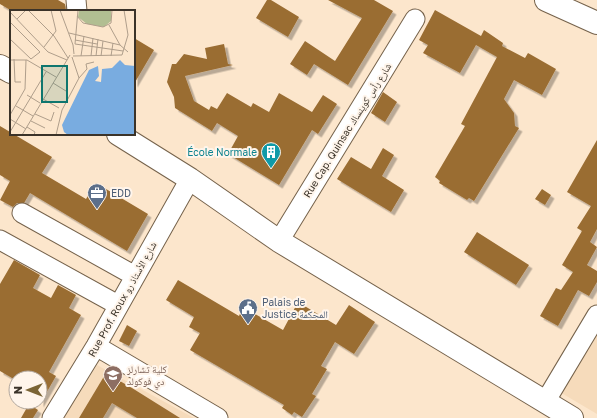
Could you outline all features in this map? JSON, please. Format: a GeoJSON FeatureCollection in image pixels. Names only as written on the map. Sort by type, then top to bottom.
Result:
{"type":"FeatureCollection","features":[{"type":"Feature","properties":{"kind":"main road"},"geometry":{"type":"LineString","coordinates":[[546,0],[597,23]]}},
{"type":"Feature","properties":{"kind":"main road"},"geometry":{"type":"LineString","coordinates":[[0,66],[10,71]]}},
{"type":"Feature","properties":{"kind":"main road"},"geometry":{"type":"LineString","coordinates":[[120,135],[190,179],[279,241],[572,418]]}},
{"type":"Feature","properties":{"kind":"street"},"geometry":{"type":"LineString","coordinates":[[76,0],[77,10]]}},
{"type":"Feature","properties":{"kind":"street","name":"Rue Cap. Quinsac شارع رأس كوينساك"},"geometry":{"type":"LineString","coordinates":[[279,241],[415,19]]}},
{"type":"Feature","properties":{"kind":"street","name":"Rue Prof. Roux شارع الأستاذ رو"},"geometry":{"type":"LineString","coordinates":[[52,418],[96,346],[134,276],[190,179]]}},
{"type":"Feature","properties":{"kind":"street"},"geometry":{"type":"LineString","coordinates":[[22,213],[134,276]]}},
{"type":"Feature","properties":{"kind":"street"},"geometry":{"type":"LineString","coordinates":[[0,240],[118,305]]}},
{"type":"Feature","properties":{"kind":"street"},"geometry":{"type":"LineString","coordinates":[[544,402],[597,315]]}},
{"type":"Feature","properties":{"kind":"street"},"geometry":{"type":"LineString","coordinates":[[96,346],[218,418]]}},
{"type":"Feature","properties":{"kind":"shaded area"},"geometry":{"type":"Polygon","coordinates":[[[597,330],[597,414],[558,391],[597,330]]]}},
{"type":"Feature","properties":{"kind":"shaded area","name":"كلية تشارلز دي فوكولد"},"geometry":{"type":"Polygon","coordinates":[[[97,365],[194,418],[64,418],[97,365]]]}},
{"type":"Feature","properties":{"kind":"building"},"geometry":{"type":"Polygon","coordinates":[[[0,0],[58,0],[65,4],[66,10],[10,10],[0,4],[0,0]]]}},
{"type":"Feature","properties":{"kind":"building"},"geometry":{"type":"Polygon","coordinates":[[[267,0],[271,0],[299,17],[288,37],[256,18],[267,0]]]}},
{"type":"Feature","properties":{"kind":"building"},"geometry":{"type":"Polygon","coordinates":[[[328,0],[374,0],[393,11],[348,85],[314,64],[307,75],[290,64],[305,41],[335,61],[362,18],[328,0]]]}},
{"type":"Feature","properties":{"kind":"building"},"geometry":{"type":"Polygon","coordinates":[[[435,10],[481,36],[484,30],[503,43],[502,46],[525,58],[528,53],[556,69],[542,95],[514,80],[504,99],[514,113],[515,126],[519,128],[474,201],[469,198],[467,200],[439,183],[440,181],[435,177],[465,126],[461,124],[497,57],[476,45],[460,73],[423,53],[428,45],[419,40],[435,10]]]}},
{"type":"Feature","properties":{"kind":"building"},"geometry":{"type":"Polygon","coordinates":[[[135,39],[154,50],[135,82],[135,39]]]}},
{"type":"Feature","properties":{"kind":"building"},"geometry":{"type":"Polygon","coordinates":[[[224,44],[228,64],[233,65],[185,76],[194,101],[209,110],[211,106],[217,109],[227,93],[251,107],[253,103],[269,112],[279,93],[312,112],[323,95],[337,104],[318,134],[312,130],[279,185],[228,154],[238,136],[217,123],[212,131],[175,108],[174,97],[167,82],[172,64],[176,64],[184,54],[207,59],[205,48],[224,44]]]}},
{"type":"Feature","properties":{"kind":"building"},"geometry":{"type":"Polygon","coordinates":[[[383,92],[397,102],[385,122],[371,113],[383,92]]]}},
{"type":"Feature","properties":{"kind":"building"},"geometry":{"type":"Polygon","coordinates":[[[0,126],[10,132],[10,135],[15,135],[52,157],[42,173],[86,199],[96,183],[148,214],[127,251],[30,193],[24,203],[17,203],[13,207],[0,200],[10,181],[0,175],[0,126]]]}},
{"type":"Feature","properties":{"kind":"building"},"geometry":{"type":"Polygon","coordinates":[[[597,140],[597,229],[590,242],[597,247],[587,265],[597,271],[597,282],[589,296],[578,290],[558,326],[540,316],[556,288],[561,290],[573,272],[562,265],[582,231],[577,228],[591,206],[567,192],[597,140]]]}},
{"type":"Feature","properties":{"kind":"building"},"geometry":{"type":"Polygon","coordinates":[[[383,148],[394,155],[382,176],[404,190],[391,212],[337,179],[351,157],[371,169],[383,148]]]}},
{"type":"Feature","properties":{"kind":"building"},"geometry":{"type":"Polygon","coordinates":[[[542,189],[551,195],[545,205],[535,199],[542,189]]]}},
{"type":"Feature","properties":{"kind":"building"},"geometry":{"type":"Polygon","coordinates":[[[477,232],[529,265],[516,285],[464,252],[477,232]]]}},
{"type":"Feature","properties":{"kind":"building"},"geometry":{"type":"Polygon","coordinates":[[[14,260],[40,275],[33,288],[51,298],[58,285],[76,295],[69,308],[81,315],[49,372],[56,376],[48,390],[48,370],[8,370],[8,376],[0,371],[0,284],[14,260]]]}},
{"type":"Feature","properties":{"kind":"building"},"geometry":{"type":"Polygon","coordinates":[[[178,280],[239,316],[243,307],[283,330],[298,302],[336,325],[349,305],[375,322],[354,354],[335,342],[321,366],[327,369],[312,394],[316,396],[302,417],[294,412],[292,415],[282,408],[284,405],[190,350],[200,333],[189,327],[194,317],[166,300],[178,280]]]}},
{"type":"Feature","properties":{"kind":"building"},"geometry":{"type":"Polygon","coordinates":[[[127,325],[137,331],[129,346],[119,341],[127,325]]]}},
{"type":"Feature","properties":{"kind":"building"},"geometry":{"type":"Polygon","coordinates":[[[106,373],[180,418],[137,418],[112,403],[103,418],[79,418],[106,373]]]}},
{"type":"Feature","properties":{"kind":"building"},"geometry":{"type":"Polygon","coordinates":[[[26,410],[38,410],[33,418],[21,418],[26,410]]]}},
{"type":"Feature","properties":{"kind":"place","name":"École Normale"},"geometry":{"type":"Point","coordinates":[271,169]}},
{"type":"Feature","properties":{"kind":"place","name":"EDD"},"geometry":{"type":"Point","coordinates":[97,210]}},
{"type":"Feature","properties":{"kind":"place","name":"Palais de Justice المحكمة"},"geometry":{"type":"Point","coordinates":[248,325]}},
{"type":"Feature","properties":{"kind":"place","name":"كلية تشارلز دي فوكولد"},"geometry":{"type":"Point","coordinates":[113,392]}}]}
